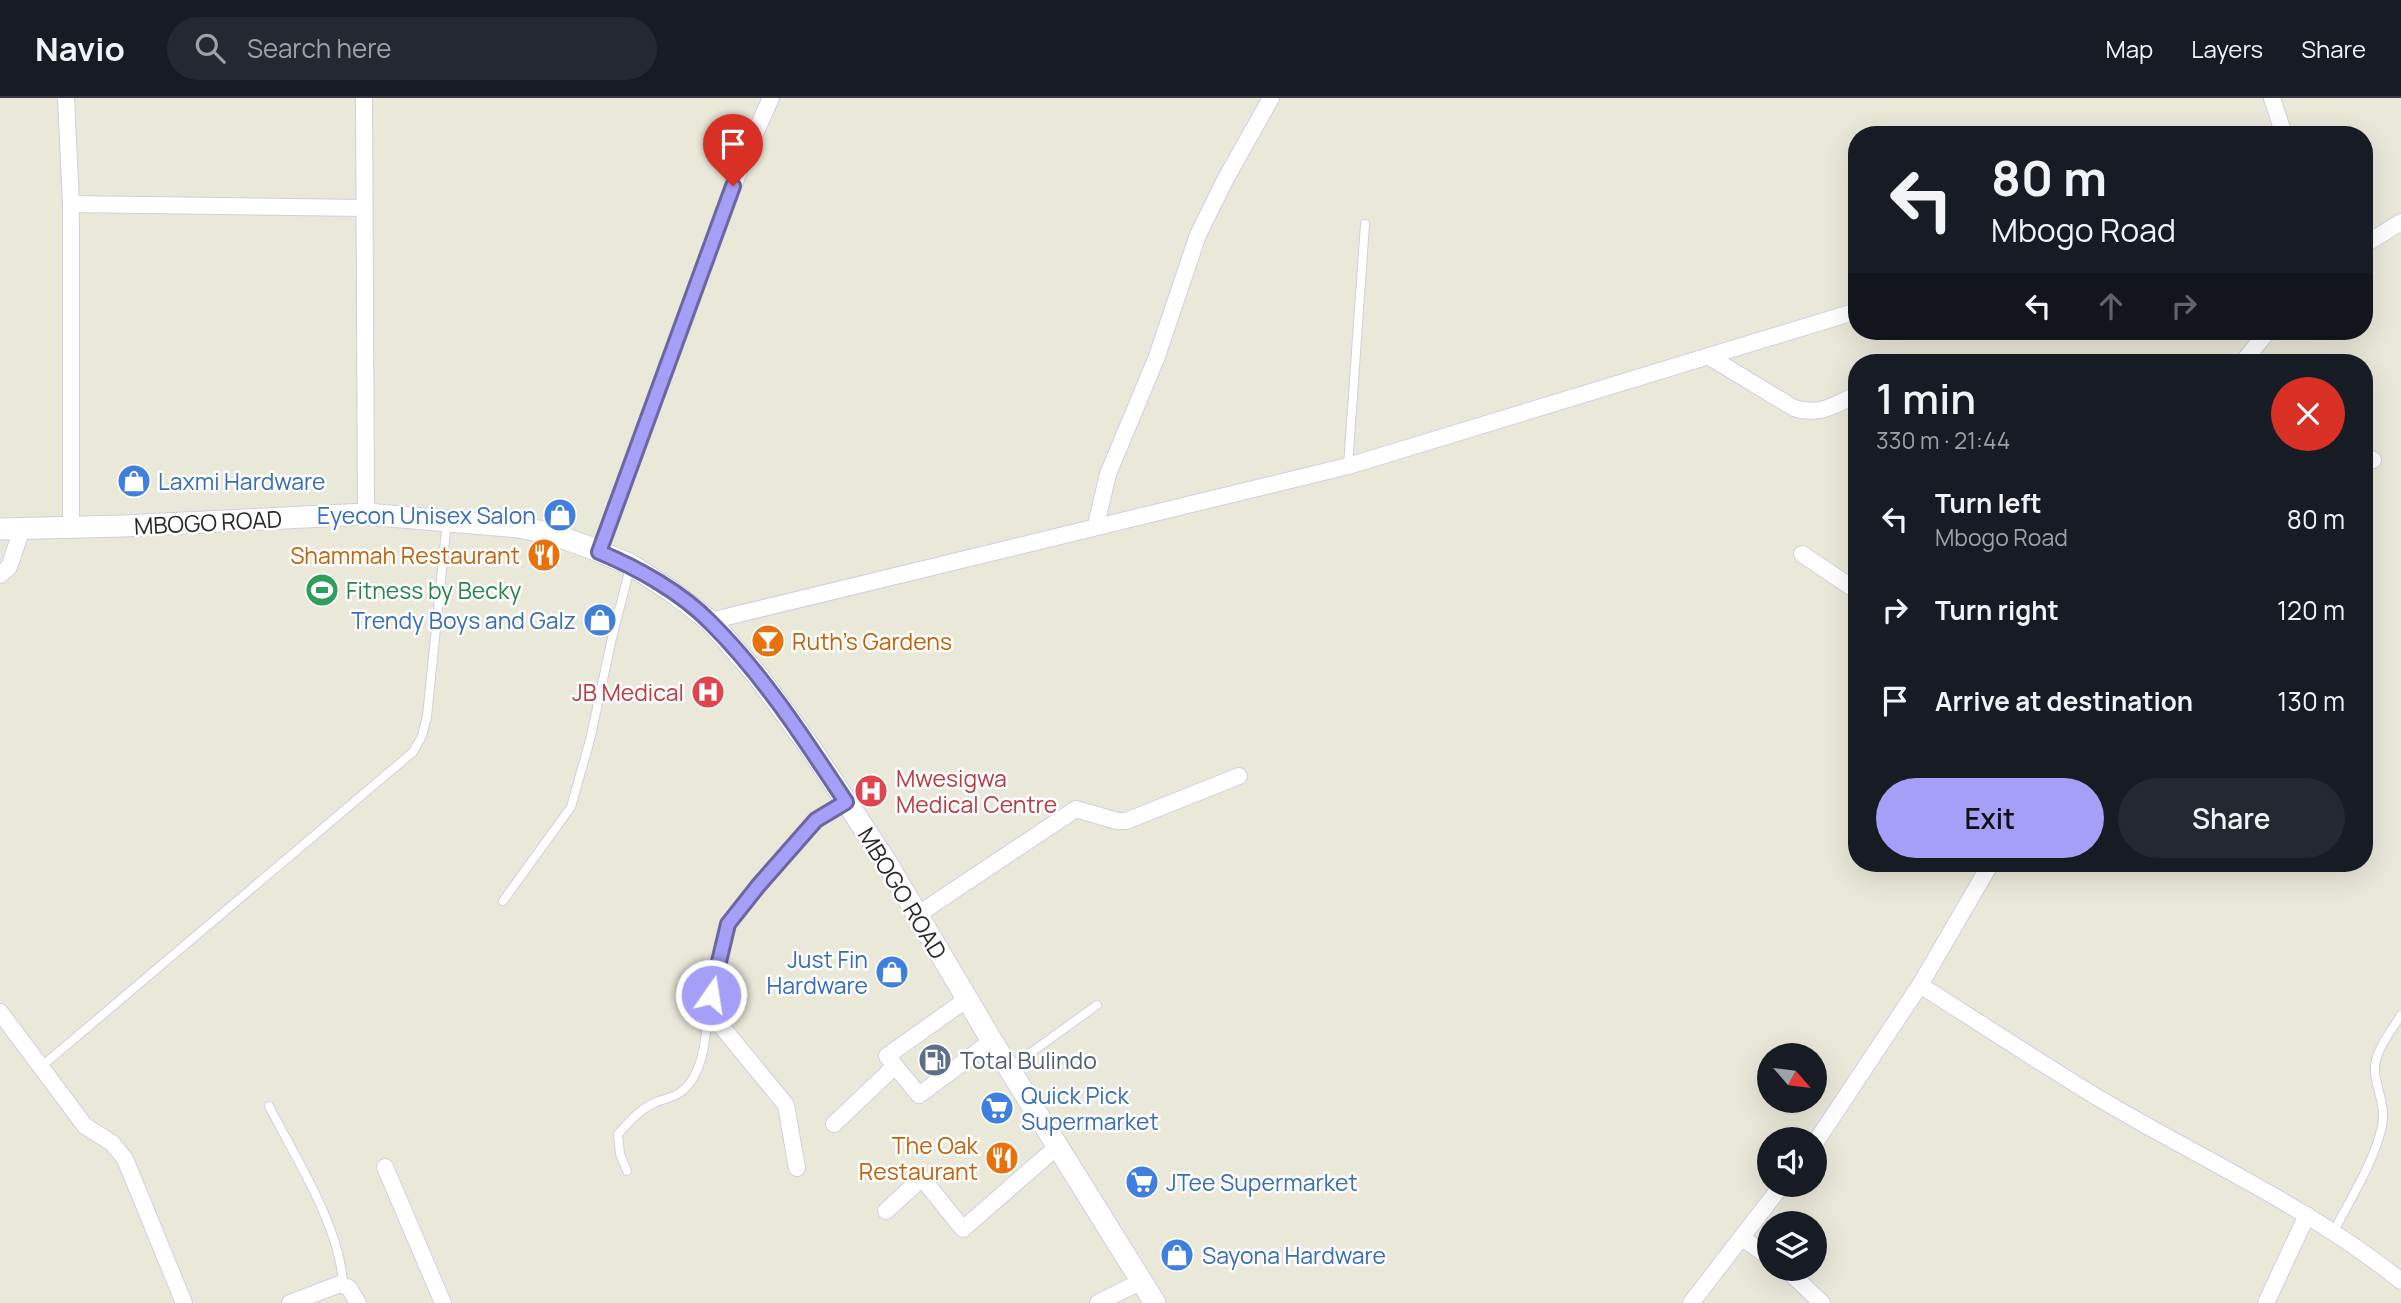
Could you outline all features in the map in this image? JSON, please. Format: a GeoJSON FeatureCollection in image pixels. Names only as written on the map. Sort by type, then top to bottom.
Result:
{"type":"FeatureCollection","features":[{"type":"Feature","properties":{"kind":"main road","name":"MBOGO ROAD"},"geometry":{"type":"LineString","coordinates":[[0,529],[366,514],[519,527],[552,534],[631,565],[671,591],[710,621],[758,676],[846,802],[1155,1303]]}},
{"type":"Feature","properties":{"kind":"street"},"geometry":{"type":"LineString","coordinates":[[66,98],[71,204],[71,528]]}},
{"type":"Feature","properties":{"kind":"street"},"geometry":{"type":"LineString","coordinates":[[364,98],[366,514]]}},
{"type":"Feature","properties":{"kind":"street"},"geometry":{"type":"LineString","coordinates":[[599,552],[743,160],[771,98]]}},
{"type":"Feature","properties":{"kind":"street"},"geometry":{"type":"LineString","coordinates":[[1096,525],[1108,474],[1156,359],[1198,235],[1271,98]]}},
{"type":"Feature","properties":{"kind":"street"},"geometry":{"type":"LineString","coordinates":[[2272,98],[2281,126]]}},
{"type":"Feature","properties":{"kind":"street"},"geometry":{"type":"LineString","coordinates":[[71,204],[365,208]]}},
{"type":"Feature","properties":{"kind":"street"},"geometry":{"type":"LineString","coordinates":[[2373,239],[2401,222]]}},
{"type":"Feature","properties":{"kind":"street"},"geometry":{"type":"LineString","coordinates":[[710,621],[1096,525],[1348,466],[1848,314]]}},
{"type":"Feature","properties":{"kind":"street"},"geometry":{"type":"LineString","coordinates":[[2249,354],[2261,340]]}},
{"type":"Feature","properties":{"kind":"street"},"geometry":{"type":"LineString","coordinates":[[1708,356],[1802,411],[1820,411],[1848,399]]}},
{"type":"Feature","properties":{"kind":"street"},"geometry":{"type":"LineString","coordinates":[[0,576],[9,567],[22,529]]}},
{"type":"Feature","properties":{"kind":"street"},"geometry":{"type":"LineString","coordinates":[[1802,554],[1848,585]]}},
{"type":"Feature","properties":{"kind":"street"},"geometry":{"type":"LineString","coordinates":[[918,915],[1076,809],[1117,821],[1126,821],[1240,776]]}},
{"type":"Feature","properties":{"kind":"street"},"geometry":{"type":"LineString","coordinates":[[797,1168],[786,1105],[708,1010],[728,924],[816,820],[846,802]]}},
{"type":"Feature","properties":{"kind":"street"},"geometry":{"type":"LineString","coordinates":[[1826,1127],[1920,985],[1987,872]]}},
{"type":"Feature","properties":{"kind":"street"},"geometry":{"type":"LineString","coordinates":[[1920,985],[2095,1096],[2307,1215],[2374,1258],[2401,1280]]}},
{"type":"Feature","properties":{"kind":"street"},"geometry":{"type":"LineString","coordinates":[[967,999],[887,1056],[919,1095],[992,1041]]}},
{"type":"Feature","properties":{"kind":"street"},"geometry":{"type":"LineString","coordinates":[[0,1012],[85,1126],[112,1143],[125,1158],[184,1303]]}},
{"type":"Feature","properties":{"kind":"street"},"geometry":{"type":"LineString","coordinates":[[834,1124],[895,1066]]}},
{"type":"Feature","properties":{"kind":"street"},"geometry":{"type":"LineString","coordinates":[[886,1211],[922,1178],[963,1228],[1058,1146]]}},
{"type":"Feature","properties":{"kind":"street"},"geometry":{"type":"LineString","coordinates":[[385,1167],[443,1303]]}},
{"type":"Feature","properties":{"kind":"street"},"geometry":{"type":"LineString","coordinates":[[1691,1303],[1773,1197]]}},
{"type":"Feature","properties":{"kind":"street"},"geometry":{"type":"LineString","coordinates":[[2266,1303],[2307,1215]]}},
{"type":"Feature","properties":{"kind":"street"},"geometry":{"type":"LineString","coordinates":[[1742,1238],[1757,1249]]}},
{"type":"Feature","properties":{"kind":"street"},"geometry":{"type":"LineString","coordinates":[[1098,1303],[1142,1281]]}},
{"type":"Feature","properties":{"kind":"street"},"geometry":{"type":"LineString","coordinates":[[1799,1281],[1822,1303]]}},
{"type":"Feature","properties":{"kind":"street"},"geometry":{"type":"LineString","coordinates":[[290,1303],[336,1285],[344,1285],[353,1292],[358,1303]]}},
{"type":"Feature","properties":{"kind":"lane"},"geometry":{"type":"LineString","coordinates":[[1348,466],[1365,224]]}},
{"type":"Feature","properties":{"kind":"lane"},"geometry":{"type":"LineString","coordinates":[[42,1066],[413,752],[422,736],[427,716],[447,521]]}},
{"type":"Feature","properties":{"kind":"lane"},"geometry":{"type":"LineString","coordinates":[[503,901],[571,807],[590,740],[631,565]]}},
{"type":"Feature","properties":{"kind":"lane"},"geometry":{"type":"LineString","coordinates":[[1009,1068],[1097,1005]]}},
{"type":"Feature","properties":{"kind":"lane"},"geometry":{"type":"LineString","coordinates":[[628,1171],[620,1154],[618,1133],[634,1115],[653,1103],[683,1091],[695,1073],[705,1038],[708,1010]]}},
{"type":"Feature","properties":{"kind":"lane"},"geometry":{"type":"LineString","coordinates":[[2333,1233],[2375,1148],[2383,1123],[2375,1071],[2378,1053],[2401,1015]]}},
{"type":"Feature","properties":{"kind":"lane"},"geometry":{"type":"LineString","coordinates":[[269,1106],[330,1226],[343,1269],[344,1285]]}},
{"type":"Feature","properties":{"kind":"place","name":"Laxmi Hardware"},"geometry":{"type":"Point","coordinates":[134,481]}},
{"type":"Feature","properties":{"kind":"place","name":"Eyecon Unisex Salon"},"geometry":{"type":"Point","coordinates":[560,515]}},
{"type":"Feature","properties":{"kind":"place","name":"Shammah Restaurant"},"geometry":{"type":"Point","coordinates":[544,555]}},
{"type":"Feature","properties":{"kind":"place","name":"Fitness by Becky"},"geometry":{"type":"Point","coordinates":[322,590]}},
{"type":"Feature","properties":{"kind":"place","name":"Trendy Boys and Galz"},"geometry":{"type":"Point","coordinates":[600,620]}},
{"type":"Feature","properties":{"kind":"place","name":"Ruth's Gardens"},"geometry":{"type":"Point","coordinates":[768,641]}},
{"type":"Feature","properties":{"kind":"place","name":"JB Medical"},"geometry":{"type":"Point","coordinates":[708,692]}},
{"type":"Feature","properties":{"kind":"place","name":"Mwesigwa Medical Centre"},"geometry":{"type":"Point","coordinates":[871,791]}},
{"type":"Feature","properties":{"kind":"place","name":"Just Fin Hardware"},"geometry":{"type":"Point","coordinates":[892,972]}},
{"type":"Feature","properties":{"kind":"place","name":"Total Bulindo"},"geometry":{"type":"Point","coordinates":[935,1060]}},
{"type":"Feature","properties":{"kind":"place","name":"Quick Pick Supermarket"},"geometry":{"type":"Point","coordinates":[997,1108]}},
{"type":"Feature","properties":{"kind":"place","name":"The Oak Restaurant"},"geometry":{"type":"Point","coordinates":[1002,1158]}},
{"type":"Feature","properties":{"kind":"place","name":"JTee Supermarket"},"geometry":{"type":"Point","coordinates":[1142,1182]}},
{"type":"Feature","properties":{"kind":"place","name":"Sayona Hardware"},"geometry":{"type":"Point","coordinates":[1177,1255]}},
{"type":"Feature","properties":{"kind":"route"},"geometry":{"type":"LineString","coordinates":[[711,995],[728,924],[816,820],[846,802],[758,676],[710,621],[631,565],[599,552],[733,186]]}}]}
